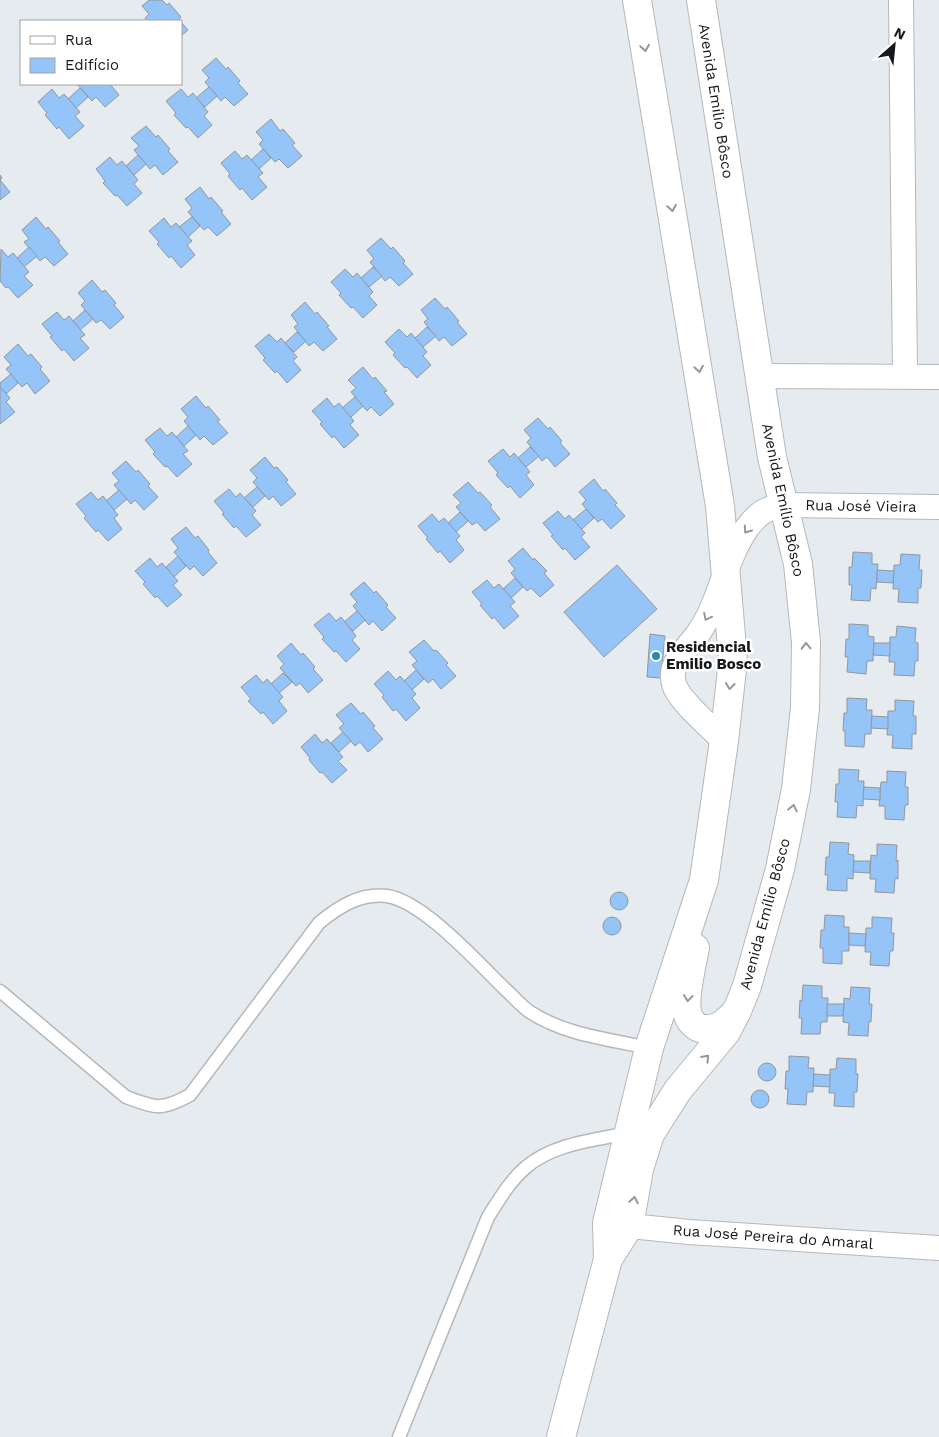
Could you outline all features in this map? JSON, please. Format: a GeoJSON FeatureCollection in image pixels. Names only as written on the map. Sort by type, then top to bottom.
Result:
{"type":"FeatureCollection","features":[{"type":"Feature","properties":{"kind":"main road","name":"Avenida Emílio Bôsco"},"geometry":{"type":"LineString","coordinates":[[618,1225],[628,1133],[649,1048],[704,880],[724,741],[733,660],[720,506],[710,437],[637,0]]}},
{"type":"Feature","properties":{"kind":"main road","name":"Avenida Emílio Bôsco"},"geometry":{"type":"LineString","coordinates":[[561,1437],[608,1259],[650,1134],[678,1090],[726,1032],[747,986],[780,869],[796,789],[805,708],[806,642],[798,564],[772,457],[758,376],[701,0]]}},
{"type":"Feature","properties":{"kind":"main road"},"geometry":{"type":"LineString","coordinates":[[704,880],[687,1012],[692,1022],[701,1029],[714,1030],[726,1023],[737,1011]]}},
{"type":"Feature","properties":{"kind":"street"},"geometry":{"type":"LineString","coordinates":[[902,0],[905,376]]}},
{"type":"Feature","properties":{"kind":"street"},"geometry":{"type":"LineString","coordinates":[[758,376],[939,376]]}},
{"type":"Feature","properties":{"kind":"street"},"geometry":{"type":"LineString","coordinates":[[724,741],[682,697],[674,685],[673,672],[677,660],[707,619],[738,544],[747,528],[768,508],[784,505]]}},
{"type":"Feature","properties":{"kind":"street","name":"Rua José Vieira"},"geometry":{"type":"LineString","coordinates":[[784,505],[939,507]]}},
{"type":"Feature","properties":{"kind":"street","name":"Rua José Pereira do Amaral"},"geometry":{"type":"LineString","coordinates":[[618,1225],[689,1232],[939,1248]]}},
{"type":"Feature","properties":{"kind":"lane"},"geometry":{"type":"LineString","coordinates":[[0,991],[126,1097],[151,1106],[170,1106],[190,1095],[319,924],[335,909],[358,898],[387,896],[412,906],[440,927],[529,1011],[553,1024],[574,1032],[649,1048]]}},
{"type":"Feature","properties":{"kind":"lane"},"geometry":{"type":"LineString","coordinates":[[399,1437],[488,1217],[508,1186],[526,1167],[551,1152],[628,1133]]}},
{"type":"Feature","properties":{"kind":"building"},"geometry":{"type":"Polygon","coordinates":[[[149,0],[162,0],[167,5],[169,3],[181,17],[180,20],[146,20],[145,18],[149,14],[142,6],[149,0]]]}},
{"type":"Feature","properties":{"kind":"building"},"geometry":{"type":"Polygon","coordinates":[[[182,23],[188,30],[182,35],[182,23]]]}},
{"type":"Feature","properties":{"kind":"building"},"geometry":{"type":"Polygon","coordinates":[[[216,58],[226,69],[228,67],[248,94],[234,106],[225,97],[221,101],[205,82],[209,78],[202,70],[216,58]]]}},
{"type":"Feature","properties":{"kind":"building"},"geometry":{"type":"Polygon","coordinates":[[[78,85],[111,85],[119,95],[105,107],[96,97],[92,101],[78,85]]]}},
{"type":"Feature","properties":{"kind":"building"},"geometry":{"type":"Polygon","coordinates":[[[209,87],[217,96],[205,107],[196,98],[209,87]]]}},
{"type":"Feature","properties":{"kind":"building"},"geometry":{"type":"Polygon","coordinates":[[[80,88],[88,97],[76,108],[68,99],[80,88]]]}},
{"type":"Feature","properties":{"kind":"building"},"geometry":{"type":"Polygon","coordinates":[[[52,89],[59,98],[64,94],[80,112],[75,116],[84,126],[69,139],[45,115],[47,113],[38,102],[52,89]]]}},
{"type":"Feature","properties":{"kind":"building"},"geometry":{"type":"Polygon","coordinates":[[[181,89],[188,97],[193,93],[208,112],[204,116],[212,125],[198,138],[174,115],[176,113],[166,101],[181,89]]]}},
{"type":"Feature","properties":{"kind":"building"},"geometry":{"type":"Polygon","coordinates":[[[271,119],[280,131],[283,129],[295,143],[292,145],[302,156],[288,168],[279,159],[275,162],[259,144],[263,140],[256,132],[271,119]]]}},
{"type":"Feature","properties":{"kind":"building"},"geometry":{"type":"Polygon","coordinates":[[[146,126],[156,137],[158,135],[178,162],[163,175],[155,165],[150,169],[134,150],[139,146],[131,138],[146,126]]]}},
{"type":"Feature","properties":{"kind":"building"},"geometry":{"type":"Polygon","coordinates":[[[263,149],[271,158],[259,169],[251,160],[263,149]]]}},
{"type":"Feature","properties":{"kind":"building"},"geometry":{"type":"Polygon","coordinates":[[[235,151],[242,159],[247,155],[263,173],[258,177],[267,187],[252,200],[228,176],[230,174],[221,163],[235,151]]]}},
{"type":"Feature","properties":{"kind":"building"},"geometry":{"type":"Polygon","coordinates":[[[138,155],[146,164],[134,175],[126,166],[138,155]]]}},
{"type":"Feature","properties":{"kind":"building"},"geometry":{"type":"Polygon","coordinates":[[[110,157],[117,165],[122,161],[138,180],[134,184],[142,193],[127,206],[103,183],[105,181],[96,169],[110,157]]]}},
{"type":"Feature","properties":{"kind":"building"},"geometry":{"type":"Polygon","coordinates":[[[0,180],[10,192],[0,200],[0,180]]]}},
{"type":"Feature","properties":{"kind":"building"},"geometry":{"type":"Polygon","coordinates":[[[200,187],[209,199],[211,197],[223,211],[221,212],[231,224],[217,236],[208,227],[204,230],[188,212],[192,208],[185,199],[200,187]]]}},
{"type":"Feature","properties":{"kind":"building"},"geometry":{"type":"Polygon","coordinates":[[[36,217],[46,229],[48,227],[68,254],[54,266],[45,257],[40,261],[24,242],[29,239],[22,230],[36,217]]]}},
{"type":"Feature","properties":{"kind":"building"},"geometry":{"type":"Polygon","coordinates":[[[192,217],[200,226],[188,237],[179,227],[192,217]]]}},
{"type":"Feature","properties":{"kind":"building"},"geometry":{"type":"Polygon","coordinates":[[[164,218],[171,227],[176,223],[192,241],[187,245],[195,255],[181,268],[171,256],[169,258],[149,231],[164,218]]]}},
{"type":"Feature","properties":{"kind":"building"},"geometry":{"type":"Polygon","coordinates":[[[381,238],[391,249],[393,247],[413,274],[399,286],[390,277],[385,281],[370,262],[374,259],[367,250],[381,238]]]}},
{"type":"Feature","properties":{"kind":"building"},"geometry":{"type":"Polygon","coordinates":[[[29,247],[37,256],[24,267],[17,258],[29,247]]]}},
{"type":"Feature","properties":{"kind":"building"},"geometry":{"type":"Polygon","coordinates":[[[1,249],[8,257],[13,253],[29,272],[24,276],[33,285],[18,298],[0,281],[1,249]]]}},
{"type":"Feature","properties":{"kind":"building"},"geometry":{"type":"Polygon","coordinates":[[[373,267],[382,276],[369,287],[361,278],[373,267]]]}},
{"type":"Feature","properties":{"kind":"building"},"geometry":{"type":"Polygon","coordinates":[[[345,269],[353,277],[357,273],[373,292],[369,296],[377,305],[363,318],[339,295],[341,293],[331,282],[345,269]]]}},
{"type":"Feature","properties":{"kind":"building"},"geometry":{"type":"Polygon","coordinates":[[[92,280],[102,292],[105,290],[116,303],[114,305],[124,317],[110,329],[101,320],[96,323],[81,305],[85,301],[78,293],[92,280]]]}},
{"type":"Feature","properties":{"kind":"building"},"geometry":{"type":"Polygon","coordinates":[[[435,298],[445,309],[447,307],[467,334],[452,346],[444,337],[439,341],[424,322],[428,319],[421,310],[435,298]]]}},
{"type":"Feature","properties":{"kind":"building"},"geometry":{"type":"Polygon","coordinates":[[[305,302],[315,314],[317,312],[337,339],[323,351],[314,342],[309,346],[294,327],[298,324],[291,315],[305,302]]]}},
{"type":"Feature","properties":{"kind":"building"},"geometry":{"type":"Polygon","coordinates":[[[85,310],[93,319],[80,330],[73,321],[85,310]]]}},
{"type":"Feature","properties":{"kind":"building"},"geometry":{"type":"Polygon","coordinates":[[[57,312],[64,320],[69,316],[85,335],[80,338],[89,348],[74,361],[64,349],[62,351],[42,324],[57,312]]]}},
{"type":"Feature","properties":{"kind":"building"},"geometry":{"type":"Polygon","coordinates":[[[427,327],[436,336],[423,347],[415,338],[427,327]]]}},
{"type":"Feature","properties":{"kind":"building"},"geometry":{"type":"Polygon","coordinates":[[[399,329],[407,337],[411,333],[427,352],[423,356],[431,365],[417,378],[393,355],[395,353],[385,342],[399,329]]]}},
{"type":"Feature","properties":{"kind":"building"},"geometry":{"type":"Polygon","coordinates":[[[297,332],[306,341],[294,352],[285,343],[297,332]]]}},
{"type":"Feature","properties":{"kind":"building"},"geometry":{"type":"Polygon","coordinates":[[[269,334],[277,342],[281,338],[297,357],[293,361],[301,370],[287,383],[277,371],[275,373],[263,360],[265,358],[255,346],[269,334]]]}},
{"type":"Feature","properties":{"kind":"building"},"geometry":{"type":"Polygon","coordinates":[[[18,344],[28,356],[31,354],[42,367],[40,369],[50,381],[35,394],[27,383],[22,387],[6,369],[11,365],[4,357],[18,344]]]}},
{"type":"Feature","properties":{"kind":"building"},"geometry":{"type":"Polygon","coordinates":[[[363,367],[387,391],[384,392],[394,404],[380,416],[371,407],[367,411],[351,392],[356,388],[348,380],[363,367]]]}},
{"type":"Feature","properties":{"kind":"building"},"geometry":{"type":"Polygon","coordinates":[[[11,374],[18,383],[6,394],[0,387],[0,383],[11,374]]]}},
{"type":"Feature","properties":{"kind":"building"},"geometry":{"type":"Polygon","coordinates":[[[0,387],[10,398],[6,402],[15,412],[0,424],[0,387]]]}},
{"type":"Feature","properties":{"kind":"building"},"geometry":{"type":"Polygon","coordinates":[[[196,396],[206,408],[208,406],[220,420],[217,421],[228,433],[213,445],[204,436],[200,440],[184,421],[188,417],[181,409],[196,396]]]}},
{"type":"Feature","properties":{"kind":"building"},"geometry":{"type":"Polygon","coordinates":[[[355,397],[363,406],[351,417],[342,408],[355,397]]]}},
{"type":"Feature","properties":{"kind":"building"},"geometry":{"type":"Polygon","coordinates":[[[327,398],[334,407],[339,403],[354,421],[350,425],[359,435],[344,448],[334,436],[332,438],[312,411],[327,398]]]}},
{"type":"Feature","properties":{"kind":"building"},"geometry":{"type":"Polygon","coordinates":[[[538,418],[548,429],[550,427],[570,454],[555,467],[547,457],[542,461],[527,442],[531,438],[524,430],[538,418]]]}},
{"type":"Feature","properties":{"kind":"building"},"geometry":{"type":"Polygon","coordinates":[[[188,426],[196,435],[184,446],[176,437],[188,426]]]}},
{"type":"Feature","properties":{"kind":"building"},"geometry":{"type":"Polygon","coordinates":[[[160,428],[167,436],[172,432],[188,451],[183,454],[192,464],[177,477],[153,454],[155,452],[145,440],[160,428]]]}},
{"type":"Feature","properties":{"kind":"building"},"geometry":{"type":"Polygon","coordinates":[[[530,447],[539,456],[526,467],[518,458],[530,447]]]}},
{"type":"Feature","properties":{"kind":"building"},"geometry":{"type":"Polygon","coordinates":[[[503,449],[510,457],[514,453],[530,472],[526,475],[534,485],[520,498],[510,486],[508,488],[496,475],[498,473],[488,461],[503,449]]]}},
{"type":"Feature","properties":{"kind":"building"},"geometry":{"type":"Polygon","coordinates":[[[265,457],[288,480],[286,482],[296,494],[281,506],[273,496],[269,500],[253,482],[257,478],[250,470],[265,457]]]}},
{"type":"Feature","properties":{"kind":"building"},"geometry":{"type":"Polygon","coordinates":[[[126,461],[136,472],[138,470],[158,497],[144,510],[135,500],[131,504],[114,485],[119,481],[112,473],[126,461]]]}},
{"type":"Feature","properties":{"kind":"building"},"geometry":{"type":"Polygon","coordinates":[[[594,479],[603,491],[605,489],[617,503],[615,505],[625,516],[611,529],[602,519],[598,522],[582,504],[586,500],[579,492],[594,479]]]}},
{"type":"Feature","properties":{"kind":"building"},"geometry":{"type":"Polygon","coordinates":[[[468,482],[492,505],[490,507],[500,519],[485,531],[477,522],[472,525],[456,507],[461,503],[453,495],[468,482]]]}},
{"type":"Feature","properties":{"kind":"building"},"geometry":{"type":"Polygon","coordinates":[[[257,487],[265,496],[253,507],[244,498],[257,487]]]}},
{"type":"Feature","properties":{"kind":"building"},"geometry":{"type":"Polygon","coordinates":[[[229,489],[236,497],[240,493],[256,511],[252,515],[261,525],[246,537],[236,526],[234,528],[214,501],[229,489]]]}},
{"type":"Feature","properties":{"kind":"building"},"geometry":{"type":"Polygon","coordinates":[[[119,490],[127,499],[114,510],[106,501],[119,490]]]}},
{"type":"Feature","properties":{"kind":"building"},"geometry":{"type":"Polygon","coordinates":[[[91,492],[98,500],[103,496],[118,515],[114,518],[122,529],[108,541],[98,530],[96,532],[84,518],[86,516],[76,504],[91,492]]]}},
{"type":"Feature","properties":{"kind":"building"},"geometry":{"type":"Polygon","coordinates":[[[586,509],[594,518],[582,529],[573,520],[586,509]]]}},
{"type":"Feature","properties":{"kind":"building"},"geometry":{"type":"Polygon","coordinates":[[[558,511],[565,519],[569,515],[585,533],[581,537],[590,547],[575,560],[565,548],[563,550],[543,523],[558,511]]]}},
{"type":"Feature","properties":{"kind":"building"},"geometry":{"type":"Polygon","coordinates":[[[460,512],[468,521],[456,532],[448,523],[460,512]]]}},
{"type":"Feature","properties":{"kind":"building"},"geometry":{"type":"Polygon","coordinates":[[[432,514],[439,522],[444,518],[460,536],[456,540],[464,550],[450,563],[440,551],[438,553],[418,526],[432,514]]]}},
{"type":"Feature","properties":{"kind":"building"},"geometry":{"type":"Polygon","coordinates":[[[186,527],[195,538],[198,536],[217,563],[203,576],[194,566],[190,570],[174,552],[178,548],[171,539],[186,527]]]}},
{"type":"Feature","properties":{"kind":"building"},"geometry":{"type":"Polygon","coordinates":[[[523,548],[533,560],[534,558],[547,571],[544,573],[554,585],[540,597],[531,588],[527,591],[511,573],[515,569],[508,561],[523,548]]]}},
{"type":"Feature","properties":{"kind":"building"},"geometry":{"type":"Polygon","coordinates":[[[853,552],[872,553],[872,564],[878,564],[876,589],[871,588],[870,601],[851,600],[852,585],[849,585],[849,567],[852,567],[853,552]]]}},
{"type":"Feature","properties":{"kind":"building"},"geometry":{"type":"Polygon","coordinates":[[[901,554],[920,555],[919,570],[922,570],[921,588],[918,588],[918,603],[898,602],[899,589],[893,589],[894,565],[900,565],[901,554]]]}},
{"type":"Feature","properties":{"kind":"building"},"geometry":{"type":"Polygon","coordinates":[[[178,556],[186,566],[174,577],[166,567],[178,556]]]}},
{"type":"Feature","properties":{"kind":"building"},"geometry":{"type":"Polygon","coordinates":[[[150,558],[157,567],[162,563],[178,581],[173,585],[182,595],[167,607],[157,596],[155,598],[135,571],[150,558]]]}},
{"type":"Feature","properties":{"kind":"building"},"geometry":{"type":"Polygon","coordinates":[[[617,565],[657,609],[604,657],[564,612],[617,565]]]}},
{"type":"Feature","properties":{"kind":"building"},"geometry":{"type":"Polygon","coordinates":[[[877,570],[894,571],[893,583],[877,582],[877,570]]]}},
{"type":"Feature","properties":{"kind":"building"},"geometry":{"type":"Polygon","coordinates":[[[515,578],[523,587],[511,598],[503,589],[515,578]]]}},
{"type":"Feature","properties":{"kind":"building"},"geometry":{"type":"Polygon","coordinates":[[[487,580],[494,588],[499,584],[515,602],[510,606],[519,616],[504,629],[494,617],[492,619],[472,592],[487,580]]]}},
{"type":"Feature","properties":{"kind":"building"},"geometry":{"type":"Polygon","coordinates":[[[364,582],[374,593],[376,591],[396,618],[382,631],[373,621],[369,625],[353,606],[357,602],[350,594],[364,582]]]}},
{"type":"Feature","properties":{"kind":"building"},"geometry":{"type":"Polygon","coordinates":[[[357,611],[365,620],[353,631],[344,622],[357,611]]]}},
{"type":"Feature","properties":{"kind":"building"},"geometry":{"type":"Polygon","coordinates":[[[329,613],[336,621],[341,617],[356,636],[352,640],[360,649],[346,662],[322,639],[324,637],[314,625],[329,613]]]}},
{"type":"Feature","properties":{"kind":"building"},"geometry":{"type":"Polygon","coordinates":[[[849,624],[868,625],[868,636],[874,637],[873,661],[867,661],[866,674],[847,672],[848,657],[845,657],[846,639],[849,639],[849,624]]]}},
{"type":"Feature","properties":{"kind":"building"},"geometry":{"type":"Polygon","coordinates":[[[897,626],[916,628],[915,642],[918,643],[918,661],[915,661],[914,676],[894,675],[895,662],[889,662],[890,637],[896,637],[897,626]]]}},
{"type":"Feature","properties":{"kind":"building","name":"Residencial Emilio Bosco"},"geometry":{"type":"Polygon","coordinates":[[[650,634],[665,636],[661,678],[647,677],[650,634]]]}},
{"type":"Feature","properties":{"kind":"building"},"geometry":{"type":"Polygon","coordinates":[[[424,640],[448,663],[446,665],[456,676],[441,689],[433,679],[428,683],[412,665],[417,661],[409,652],[424,640]]]}},
{"type":"Feature","properties":{"kind":"building"},"geometry":{"type":"Polygon","coordinates":[[[291,643],[301,655],[303,653],[323,680],[308,693],[300,683],[296,686],[280,668],[284,664],[277,656],[291,643]]]}},
{"type":"Feature","properties":{"kind":"building"},"geometry":{"type":"Polygon","coordinates":[[[874,643],[890,643],[890,656],[873,655],[874,643]]]}},
{"type":"Feature","properties":{"kind":"building"},"geometry":{"type":"Polygon","coordinates":[[[416,670],[424,679],[412,690],[404,681],[416,670]]]}},
{"type":"Feature","properties":{"kind":"building"},"geometry":{"type":"Polygon","coordinates":[[[388,671],[396,680],[400,676],[416,694],[412,698],[420,708],[406,721],[396,709],[393,711],[382,697],[384,695],[374,684],[388,671]]]}},
{"type":"Feature","properties":{"kind":"building"},"geometry":{"type":"Polygon","coordinates":[[[283,673],[292,682],[279,693],[271,684],[283,673]]]}},
{"type":"Feature","properties":{"kind":"building"},"geometry":{"type":"Polygon","coordinates":[[[256,675],[263,683],[267,679],[283,697],[279,701],[287,711],[273,724],[263,712],[261,714],[248,701],[251,699],[241,687],[256,675]]]}},
{"type":"Feature","properties":{"kind":"building"},"geometry":{"type":"Polygon","coordinates":[[[847,698],[867,699],[866,710],[872,710],[871,734],[865,734],[864,747],[845,746],[845,731],[843,731],[844,713],[847,713],[847,698]]]}},
{"type":"Feature","properties":{"kind":"building"},"geometry":{"type":"Polygon","coordinates":[[[895,700],[914,701],[913,716],[916,716],[916,734],[912,734],[912,749],[892,748],[893,735],[887,735],[888,711],[895,711],[895,700]]]}},
{"type":"Feature","properties":{"kind":"building"},"geometry":{"type":"Polygon","coordinates":[[[351,703],[361,714],[363,712],[383,739],[368,752],[360,742],[355,746],[339,728],[344,724],[336,715],[351,703]]]}},
{"type":"Feature","properties":{"kind":"building"},"geometry":{"type":"Polygon","coordinates":[[[872,716],[888,717],[888,729],[871,728],[872,716]]]}},
{"type":"Feature","properties":{"kind":"building"},"geometry":{"type":"Polygon","coordinates":[[[343,732],[351,741],[339,752],[331,743],[343,732]]]}},
{"type":"Feature","properties":{"kind":"building"},"geometry":{"type":"Polygon","coordinates":[[[315,734],[322,743],[327,739],[343,757],[338,761],[347,770],[332,783],[322,772],[320,773],[301,747],[315,734]]]}},
{"type":"Feature","properties":{"kind":"building"},"geometry":{"type":"Polygon","coordinates":[[[839,769],[859,770],[858,781],[864,781],[863,806],[857,805],[856,818],[837,817],[838,802],[835,802],[836,784],[839,784],[839,769]]]}},
{"type":"Feature","properties":{"kind":"building"},"geometry":{"type":"Polygon","coordinates":[[[887,771],[906,772],[905,787],[908,787],[908,805],[905,805],[904,820],[885,819],[885,806],[879,806],[881,782],[887,782],[887,771]]]}},
{"type":"Feature","properties":{"kind":"building"},"geometry":{"type":"Polygon","coordinates":[[[864,787],[880,788],[880,800],[863,799],[864,787]]]}},
{"type":"Feature","properties":{"kind":"building"},"geometry":{"type":"Polygon","coordinates":[[[830,842],[849,843],[848,854],[854,855],[853,879],[847,878],[847,891],[827,890],[828,875],[825,875],[826,857],[829,857],[830,842]]]}},
{"type":"Feature","properties":{"kind":"building"},"geometry":{"type":"Polygon","coordinates":[[[877,844],[897,845],[898,879],[895,878],[894,893],[875,892],[876,879],[870,879],[871,855],[877,856],[877,844]]]}},
{"type":"Feature","properties":{"kind":"building"},"geometry":{"type":"Polygon","coordinates":[[[854,861],[870,861],[870,873],[853,872],[854,861]]]}},
{"type":"Feature","properties":{"kind":"building"},"geometry":{"type":"Polygon","coordinates":[[[615,892],[623,892],[628,897],[626,908],[615,910],[610,905],[610,897],[615,892]]]}},
{"type":"Feature","properties":{"kind":"building"},"geometry":{"type":"Polygon","coordinates":[[[825,915],[844,916],[844,927],[849,927],[849,951],[842,951],[842,964],[823,963],[823,948],[820,948],[821,930],[824,930],[825,915]]]}},
{"type":"Feature","properties":{"kind":"building"},"geometry":{"type":"Polygon","coordinates":[[[608,917],[616,917],[621,922],[619,933],[608,935],[603,930],[603,922],[608,917]]]}},
{"type":"Feature","properties":{"kind":"building"},"geometry":{"type":"Polygon","coordinates":[[[872,917],[892,918],[891,933],[894,933],[893,951],[890,951],[889,966],[870,965],[871,952],[865,952],[866,928],[872,928],[872,917]]]}},
{"type":"Feature","properties":{"kind":"building"},"geometry":{"type":"Polygon","coordinates":[[[849,933],[866,934],[865,946],[849,945],[849,933]]]}},
{"type":"Feature","properties":{"kind":"building"},"geometry":{"type":"Polygon","coordinates":[[[803,985],[822,986],[822,998],[828,998],[827,1022],[821,1022],[820,1034],[801,1034],[802,1018],[799,1018],[803,985]]]}},
{"type":"Feature","properties":{"kind":"building"},"geometry":{"type":"Polygon","coordinates":[[[851,987],[870,988],[869,1004],[872,1004],[868,1036],[848,1035],[849,1023],[843,1022],[844,998],[850,999],[851,987]]]}},
{"type":"Feature","properties":{"kind":"building"},"geometry":{"type":"Polygon","coordinates":[[[827,1004],[844,1004],[843,1016],[827,1016],[827,1004]]]}},
{"type":"Feature","properties":{"kind":"building"},"geometry":{"type":"Polygon","coordinates":[[[789,1056],[809,1057],[808,1068],[814,1068],[813,1092],[807,1092],[806,1105],[787,1104],[788,1089],[785,1089],[786,1071],[789,1071],[789,1056]]]}},
{"type":"Feature","properties":{"kind":"building"},"geometry":{"type":"Polygon","coordinates":[[[837,1058],[856,1059],[856,1074],[858,1074],[857,1092],[854,1092],[854,1107],[834,1106],[835,1093],[829,1093],[830,1069],[836,1069],[837,1058]]]}},
{"type":"Feature","properties":{"kind":"building"},"geometry":{"type":"Polygon","coordinates":[[[763,1063],[771,1063],[776,1068],[774,1079],[763,1081],[758,1076],[758,1068],[763,1063]]]}},
{"type":"Feature","properties":{"kind":"building"},"geometry":{"type":"Polygon","coordinates":[[[814,1074],[830,1075],[830,1087],[813,1086],[814,1074]]]}},
{"type":"Feature","properties":{"kind":"building"},"geometry":{"type":"Polygon","coordinates":[[[756,1090],[764,1090],[769,1095],[767,1106],[756,1108],[751,1103],[751,1095],[756,1090]]]}},
{"type":"Feature","properties":{"kind":"place","name":"Residencial Emilio Bosco"},"geometry":{"type":"Point","coordinates":[656,656]}}]}
